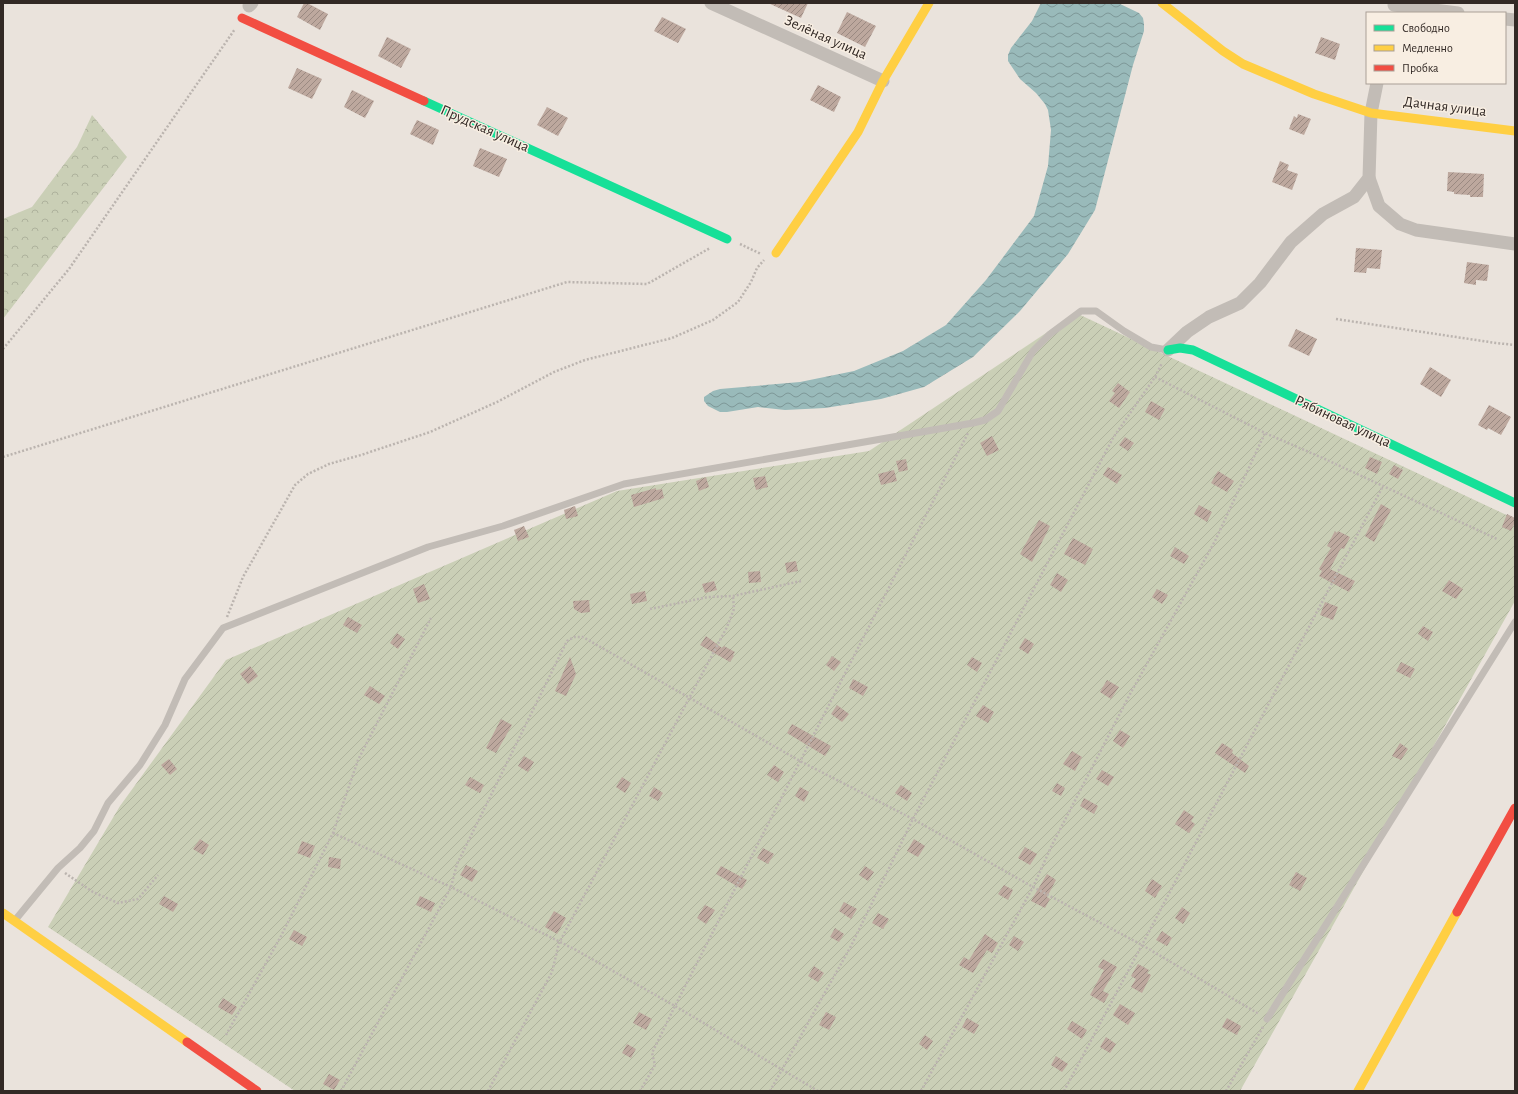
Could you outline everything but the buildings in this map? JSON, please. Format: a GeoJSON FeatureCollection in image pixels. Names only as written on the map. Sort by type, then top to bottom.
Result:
{"type":"FeatureCollection","features":[{"type":"Feature","properties":{"kind":"main road"},"geometry":{"type":"LineString","coordinates":[[776,253],[858,132],[884,81],[929,3]]}},
{"type":"Feature","properties":{"kind":"main road","name":"Дачная улица"},"geometry":{"type":"LineString","coordinates":[[1162,3],[1223,51],[1243,64],[1314,94],[1371,112],[1515,131]]}},
{"type":"Feature","properties":{"kind":"main road","name":"Прудская улица"},"geometry":{"type":"LineString","coordinates":[[242,18],[727,239]]}},
{"type":"Feature","properties":{"kind":"main road","name":"Рябиновая улица"},"geometry":{"type":"LineString","coordinates":[[1168,350],[1180,348],[1193,350],[1515,502]]}},
{"type":"Feature","properties":{"kind":"main road"},"geometry":{"type":"LineString","coordinates":[[1358,1091],[1515,808]]}},
{"type":"Feature","properties":{"kind":"main road"},"geometry":{"type":"LineString","coordinates":[[3,913],[257,1091]]}},
{"type":"Feature","properties":{"kind":"street","name":"Зелёная улица"},"geometry":{"type":"LineString","coordinates":[[711,3],[884,81]]}},
{"type":"Feature","properties":{"kind":"street"},"geometry":{"type":"LineString","coordinates":[[1393,7],[1447,12]]}},
{"type":"Feature","properties":{"kind":"street"},"geometry":{"type":"LineString","coordinates":[[1378,84],[1371,112],[1370,178],[1379,206],[1400,224],[1416,230],[1515,244]]}},
{"type":"Feature","properties":{"kind":"street"},"geometry":{"type":"LineString","coordinates":[[1168,350],[1187,332],[1209,317],[1240,303],[1260,283],[1292,242],[1323,214],[1354,197],[1370,178]]}},
{"type":"Feature","properties":{"kind":"lane"},"geometry":{"type":"LineString","coordinates":[[15,921],[58,868],[80,848],[94,831],[108,803],[140,765],[165,725],[185,679],[223,628],[428,547],[503,526],[624,484],[985,420],[998,412],[1033,351],[1050,334],[1081,311],[1096,311],[1124,331],[1151,346],[1168,350]]}},
{"type":"Feature","properties":{"kind":"lane"},"geometry":{"type":"LineString","coordinates":[[1267,1019],[1515,622]]}},
{"type":"Feature","properties":{"kind":"path"},"geometry":{"type":"LineString","coordinates":[[3,350],[69,269],[242,18]]}},
{"type":"Feature","properties":{"kind":"path"},"geometry":{"type":"LineString","coordinates":[[3,457],[567,282],[647,284],[727,239],[761,254],[776,253]]}},
{"type":"Feature","properties":{"kind":"path"},"geometry":{"type":"LineString","coordinates":[[223,628],[243,577],[296,485],[308,474],[329,464],[430,432],[497,402],[554,372],[585,360],[672,338],[713,320],[738,302],[751,282],[757,268],[764,260],[776,253]]}},
{"type":"Feature","properties":{"kind":"path"},"geometry":{"type":"LineString","coordinates":[[1336,319],[1515,345]]}},
{"type":"Feature","properties":{"kind":"path"},"geometry":{"type":"LineString","coordinates":[[770,1091],[851,946],[913,819],[1113,438],[1155,377],[1168,350]]}},
{"type":"Feature","properties":{"kind":"path"},"geometry":{"type":"LineString","coordinates":[[1155,377],[1265,433],[1325,459],[1497,539]]}},
{"type":"Feature","properties":{"kind":"path"},"geometry":{"type":"LineString","coordinates":[[640,1091],[655,1065],[652,1053],[675,1006],[973,423]]}},
{"type":"Feature","properties":{"kind":"path"},"geometry":{"type":"LineString","coordinates":[[922,1091],[1033,887],[1052,845],[1129,696],[1215,541],[1265,433]]}},
{"type":"Feature","properties":{"kind":"path"},"geometry":{"type":"LineString","coordinates":[[1064,1091],[1142,946],[1383,486]]}},
{"type":"Feature","properties":{"kind":"path"},"geometry":{"type":"LineString","coordinates":[[650,609],[708,597],[733,596],[801,581]]}},
{"type":"Feature","properties":{"kind":"path"},"geometry":{"type":"LineString","coordinates":[[488,1091],[552,972],[559,943],[727,626],[734,609],[733,596]]}},
{"type":"Feature","properties":{"kind":"path"},"geometry":{"type":"LineString","coordinates":[[226,1035],[282,936],[333,833],[358,760],[431,618]]}},
{"type":"Feature","properties":{"kind":"path"},"geometry":{"type":"LineString","coordinates":[[341,1091],[451,887],[456,864],[567,640],[574,637],[583,637],[800,761],[913,819],[1033,887],[1142,946],[1267,1019],[1226,1091]]}},
{"type":"Feature","properties":{"kind":"path"},"geometry":{"type":"LineString","coordinates":[[333,833],[451,887],[559,943],[576,950],[675,1006],[818,1091]]}},
{"type":"Feature","properties":{"kind":"path"},"geometry":{"type":"LineString","coordinates":[[58,868],[93,892],[118,903],[138,899],[158,875]]}},
{"type":"Feature","properties":{"kind":"green space"},"geometry":{"type":"Polygon","coordinates":[[[92,115],[127,157],[3,319],[3,219],[32,207],[77,147],[92,115]]]}},
{"type":"Feature","properties":{"kind":"green space"},"geometry":{"type":"Polygon","coordinates":[[[1076,313],[1515,519],[1515,601],[1240,1091],[295,1091],[48,927],[120,806],[226,660],[617,491],[869,451],[1076,313]]]}},
{"type":"Feature","properties":{"kind":"water"},"geometry":{"type":"Polygon","coordinates":[[[1041,3],[1118,3],[1139,13],[1143,18],[1144,24],[1144,31],[1133,65],[1095,210],[1068,254],[1020,311],[973,357],[924,387],[881,399],[825,408],[785,410],[758,407],[720,412],[708,406],[704,401],[704,397],[713,391],[720,389],[800,382],[854,371],[903,351],[946,325],[986,280],[1034,216],[1048,166],[1051,130],[1048,110],[1036,93],[1020,79],[1008,61],[1008,55],[1011,48],[1032,21],[1041,3]]]}},
{"type":"Feature","properties":{"kind":"traffic: fast"},"geometry":{"type":"LineString","coordinates":[[424,101],[727,239]]}},
{"type":"Feature","properties":{"kind":"traffic: fast"},"geometry":{"type":"LineString","coordinates":[[1168,350],[1180,348],[1193,350],[1515,503]]}},
{"type":"Feature","properties":{"kind":"traffic: slow"},"geometry":{"type":"LineString","coordinates":[[776,253],[858,132],[883,81],[929,3]]}},
{"type":"Feature","properties":{"kind":"traffic: slow"},"geometry":{"type":"LineString","coordinates":[[1162,3],[1223,51],[1243,64],[1314,94],[1371,113],[1515,131]]}},
{"type":"Feature","properties":{"kind":"traffic: slow"},"geometry":{"type":"LineString","coordinates":[[1358,1091],[1457,912]]}},
{"type":"Feature","properties":{"kind":"traffic: slow"},"geometry":{"type":"LineString","coordinates":[[3,913],[187,1042]]}},
{"type":"Feature","properties":{"kind":"traffic: jam"},"geometry":{"type":"LineString","coordinates":[[242,18],[424,101]]}},
{"type":"Feature","properties":{"kind":"traffic: jam"},"geometry":{"type":"LineString","coordinates":[[1457,912],[1515,808]]}},
{"type":"Feature","properties":{"kind":"traffic: jam"},"geometry":{"type":"LineString","coordinates":[[187,1042],[257,1091]]}}]}
